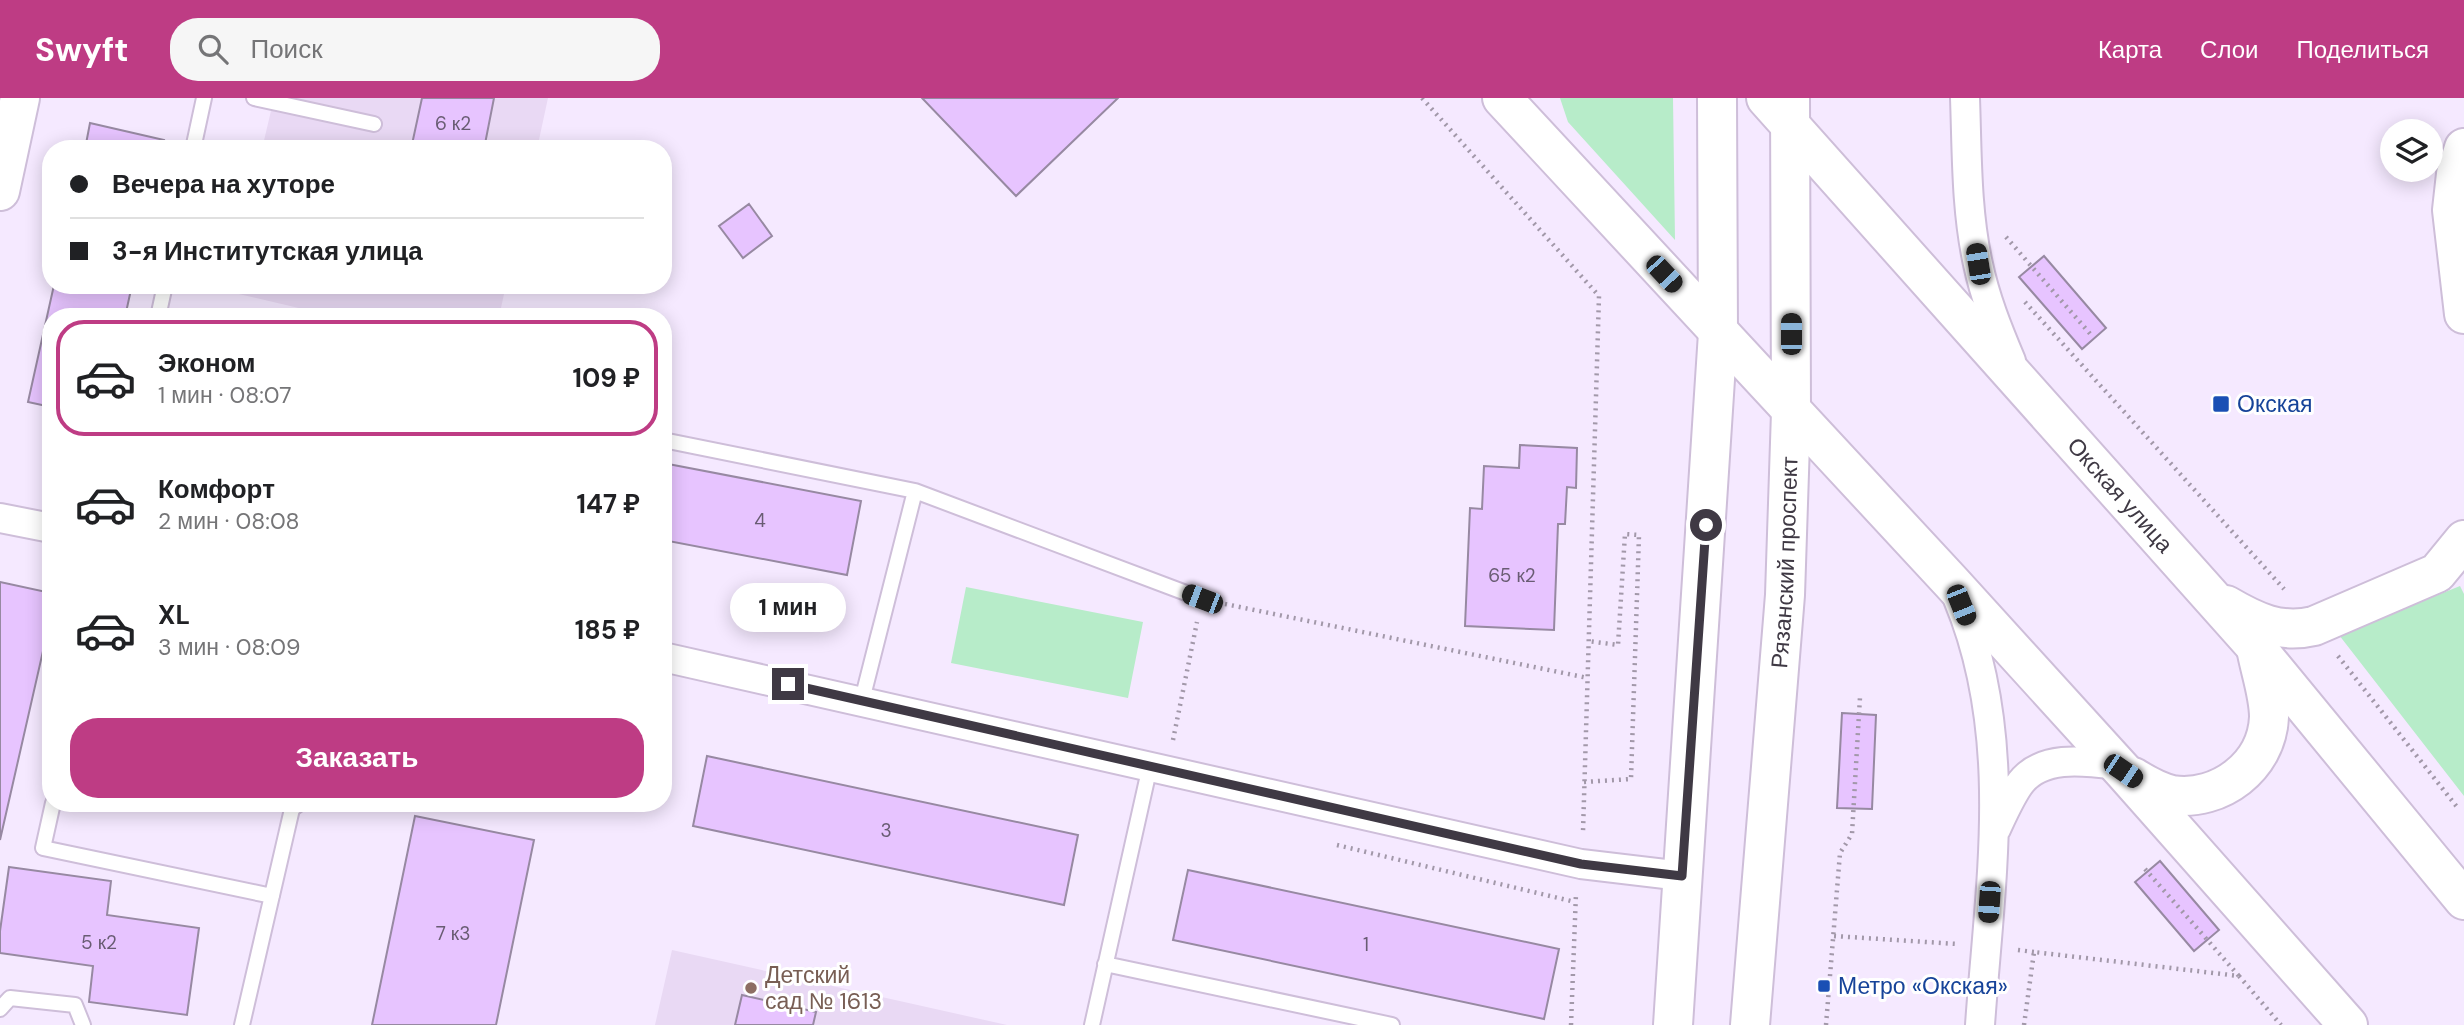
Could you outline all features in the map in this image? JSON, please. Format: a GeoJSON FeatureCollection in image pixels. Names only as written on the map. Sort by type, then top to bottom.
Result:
{"type":"FeatureCollection","features":[{"type":"Feature","properties":{"kind":"main road"},"geometry":{"type":"LineString","coordinates":[[0,191],[20,98]]}},
{"type":"Feature","properties":{"kind":"main road"},"geometry":{"type":"LineString","coordinates":[[1502,98],[1952,583],[2348,1025]]}},
{"type":"Feature","properties":{"kind":"main road"},"geometry":{"type":"LineString","coordinates":[[1674,1025],[1718,333],[1717,98]]}},
{"type":"Feature","properties":{"kind":"main road","name":"Окская улица"},"geometry":{"type":"LineString","coordinates":[[1782,107],[2022,386],[2255,646],[2464,900]]}},
{"type":"Feature","properties":{"kind":"main road","name":"Рязанский проспект"},"geometry":{"type":"LineString","coordinates":[[1750,1025],[1785,595],[1791,412],[1782,107]]}},
{"type":"Feature","properties":{"kind":"main road"},"geometry":{"type":"LineString","coordinates":[[2464,148],[2456,174],[2452,210],[2464,314]]}},
{"type":"Feature","properties":{"kind":"main road"},"geometry":{"type":"LineString","coordinates":[[2197,580],[2223,603],[2246,617],[2270,627],[2295,630],[2314,626],[2437,573],[2464,540]]}},
{"type":"Feature","properties":{"kind":"main road"},"geometry":{"type":"LineString","coordinates":[[2120,768],[2150,788],[2173,795],[2203,794],[2232,782],[2251,765],[2264,745],[2269,716],[2255,646]]}},
{"type":"Feature","properties":{"kind":"street"},"geometry":{"type":"LineString","coordinates":[[1965,98],[1969,209],[1978,264],[1994,322],[2022,386]]}},
{"type":"Feature","properties":{"kind":"street"},"geometry":{"type":"LineString","coordinates":[[0,518],[42,526]]}},
{"type":"Feature","properties":{"kind":"street"},"geometry":{"type":"LineString","coordinates":[[1952,583],[1970,627],[1991,722],[1995,766],[1993,834],[1998,948],[1980,1025]]}},
{"type":"Feature","properties":{"kind":"street"},"geometry":{"type":"LineString","coordinates":[[672,659],[1581,864],[1682,876]]}},
{"type":"Feature","properties":{"kind":"street"},"geometry":{"type":"LineString","coordinates":[[1993,834],[2020,783],[2031,773],[2050,764],[2070,762],[2120,768]]}},
{"type":"Feature","properties":{"kind":"lane"},"geometry":{"type":"LineString","coordinates":[[195,140],[204,98]]}},
{"type":"Feature","properties":{"kind":"lane"},"geometry":{"type":"LineString","coordinates":[[254,98],[374,124]]}},
{"type":"Feature","properties":{"kind":"lane"},"geometry":{"type":"LineString","coordinates":[[672,442],[915,491],[1202,599]]}},
{"type":"Feature","properties":{"kind":"lane"},"geometry":{"type":"LineString","coordinates":[[862,700],[915,491]]}},
{"type":"Feature","properties":{"kind":"lane"},"geometry":{"type":"LineString","coordinates":[[1092,1025],[1150,766]]}},
{"type":"Feature","properties":{"kind":"lane"},"geometry":{"type":"LineString","coordinates":[[51,812],[43,848],[272,896]]}},
{"type":"Feature","properties":{"kind":"lane"},"geometry":{"type":"LineString","coordinates":[[242,1025],[291,812]]}},
{"type":"Feature","properties":{"kind":"lane"},"geometry":{"type":"LineString","coordinates":[[1105,964],[1392,1025]]}},
{"type":"Feature","properties":{"kind":"lane"},"geometry":{"type":"LineString","coordinates":[[0,1009],[10,998],[75,1005],[83,1025]]}},
{"type":"Feature","properties":{"kind":"path"},"geometry":{"type":"LineString","coordinates":[[1422,98],[1599,296],[1581,864]]}},
{"type":"Feature","properties":{"kind":"path"},"geometry":{"type":"LineString","coordinates":[[2031,267],[2092,336]]}},
{"type":"Feature","properties":{"kind":"path"},"geometry":{"type":"LineString","coordinates":[[2016,293],[2286,592]]}},
{"type":"Feature","properties":{"kind":"path"},"geometry":{"type":"LineString","coordinates":[[1584,782],[1631,779],[1639,535],[1625,534],[1618,645],[1588,641]]}},
{"type":"Feature","properties":{"kind":"path"},"geometry":{"type":"LineString","coordinates":[[1172,741],[1202,599],[1588,678]]}},
{"type":"Feature","properties":{"kind":"path"},"geometry":{"type":"LineString","coordinates":[[2336,653],[2457,807]]}},
{"type":"Feature","properties":{"kind":"path"},"geometry":{"type":"LineString","coordinates":[[1826,1025],[1840,853],[1852,834],[1860,697]]}},
{"type":"Feature","properties":{"kind":"path"},"geometry":{"type":"LineString","coordinates":[[1334,845],[1575,902],[1572,1025]]}},
{"type":"Feature","properties":{"kind":"path"},"geometry":{"type":"LineString","coordinates":[[2145,869],[2281,1025]]}},
{"type":"Feature","properties":{"kind":"path"},"geometry":{"type":"LineString","coordinates":[[1834,936],[2035,951],[2239,976]]}},
{"type":"Feature","properties":{"kind":"path"},"geometry":{"type":"LineString","coordinates":[[2024,1025],[2035,951]]}},
{"type":"Feature","properties":{"kind":"shaded area"},"geometry":{"type":"Polygon","coordinates":[[[274,98],[548,98],[539,140],[264,140],[274,98]]]}},
{"type":"Feature","properties":{"kind":"shaded area"},"geometry":{"type":"Polygon","coordinates":[[[239,294],[504,294],[501,308],[298,308],[239,294]]]}},
{"type":"Feature","properties":{"kind":"shaded area","name":"Детский сад № 1613"},"geometry":{"type":"Polygon","coordinates":[[[672,950],[1007,1025],[655,1025],[672,950]]]}},
{"type":"Feature","properties":{"kind":"green space"},"geometry":{"type":"Polygon","coordinates":[[[1560,98],[1673,98],[1675,240],[1568,122],[1560,98]]]}},
{"type":"Feature","properties":{"kind":"green space"},"geometry":{"type":"Polygon","coordinates":[[[2460,586],[2464,594],[2464,796],[2339,635],[2460,586]]]}},
{"type":"Feature","properties":{"kind":"green space"},"geometry":{"type":"Polygon","coordinates":[[[966,587],[1143,622],[1128,698],[951,663],[966,587]]]}},
{"type":"Feature","properties":{"kind":"building"},"geometry":{"type":"Polygon","coordinates":[[[422,98],[494,98],[486,140],[413,140],[422,98]]]}},
{"type":"Feature","properties":{"kind":"building"},"geometry":{"type":"Polygon","coordinates":[[[922,98],[1118,98],[1016,196],[922,98]]]}},
{"type":"Feature","properties":{"kind":"building"},"geometry":{"type":"Polygon","coordinates":[[[90,123],[164,140],[87,140],[90,123]]]}},
{"type":"Feature","properties":{"kind":"building"},"geometry":{"type":"Polygon","coordinates":[[[749,204],[772,236],[743,258],[719,226],[749,204]]]}},
{"type":"Feature","properties":{"kind":"building"},"geometry":{"type":"Polygon","coordinates":[[[2044,256],[2106,328],[2082,349],[2019,277],[2044,256]]]}},
{"type":"Feature","properties":{"kind":"building"},"geometry":{"type":"Polygon","coordinates":[[[52,294],[130,294],[127,308],[49,308],[52,294]]]}},
{"type":"Feature","properties":{"kind":"building"},"geometry":{"type":"Polygon","coordinates":[[[42,339],[42,405],[28,402],[42,339]]]}},
{"type":"Feature","properties":{"kind":"building"},"geometry":{"type":"Polygon","coordinates":[[[1520,445],[1577,448],[1576,488],[1567,487],[1565,524],[1558,524],[1554,630],[1465,626],[1470,508],[1482,509],[1484,466],[1519,468],[1520,445]]]}},
{"type":"Feature","properties":{"kind":"building"},"geometry":{"type":"Polygon","coordinates":[[[672,465],[861,501],[847,575],[672,542],[672,465]]]}},
{"type":"Feature","properties":{"kind":"building"},"geometry":{"type":"Polygon","coordinates":[[[0,582],[42,591],[42,656],[0,840],[0,582]]]}},
{"type":"Feature","properties":{"kind":"building"},"geometry":{"type":"Polygon","coordinates":[[[1842,713],[1876,715],[1872,809],[1837,808],[1842,713]]]}},
{"type":"Feature","properties":{"kind":"building"},"geometry":{"type":"Polygon","coordinates":[[[707,756],[1078,835],[1064,905],[693,826],[707,756]]]}},
{"type":"Feature","properties":{"kind":"building"},"geometry":{"type":"Polygon","coordinates":[[[415,816],[534,840],[496,1025],[372,1025],[415,816]]]}},
{"type":"Feature","properties":{"kind":"building"},"geometry":{"type":"Polygon","coordinates":[[[2160,861],[2219,930],[2194,951],[2135,882],[2160,861]]]}},
{"type":"Feature","properties":{"kind":"building"},"geometry":{"type":"Polygon","coordinates":[[[9,867],[111,881],[107,915],[199,928],[187,1015],[89,1002],[93,966],[0,953],[0,931],[9,867]]]}},
{"type":"Feature","properties":{"kind":"building"},"geometry":{"type":"Polygon","coordinates":[[[1188,870],[1559,949],[1544,1019],[1173,940],[1188,870]]]}},
{"type":"Feature","properties":{"kind":"building"},"geometry":{"type":"Polygon","coordinates":[[[742,995],[816,1012],[813,1025],[735,1025],[742,995]]]}},
{"type":"Feature","properties":{"kind":"place","name":"Окская"},"geometry":{"type":"Point","coordinates":[2221,404]}},
{"type":"Feature","properties":{"kind":"place","name":"Метро «Окская»"},"geometry":{"type":"Point","coordinates":[1824,986]}},
{"type":"Feature","properties":{"kind":"place","name":"Детский сад № 1613"},"geometry":{"type":"Point","coordinates":[751,988]}},
{"type":"Feature","properties":{"kind":"route"},"geometry":{"type":"LineString","coordinates":[[788,684],[1581,864],[1682,876],[1706,525]]}}]}
